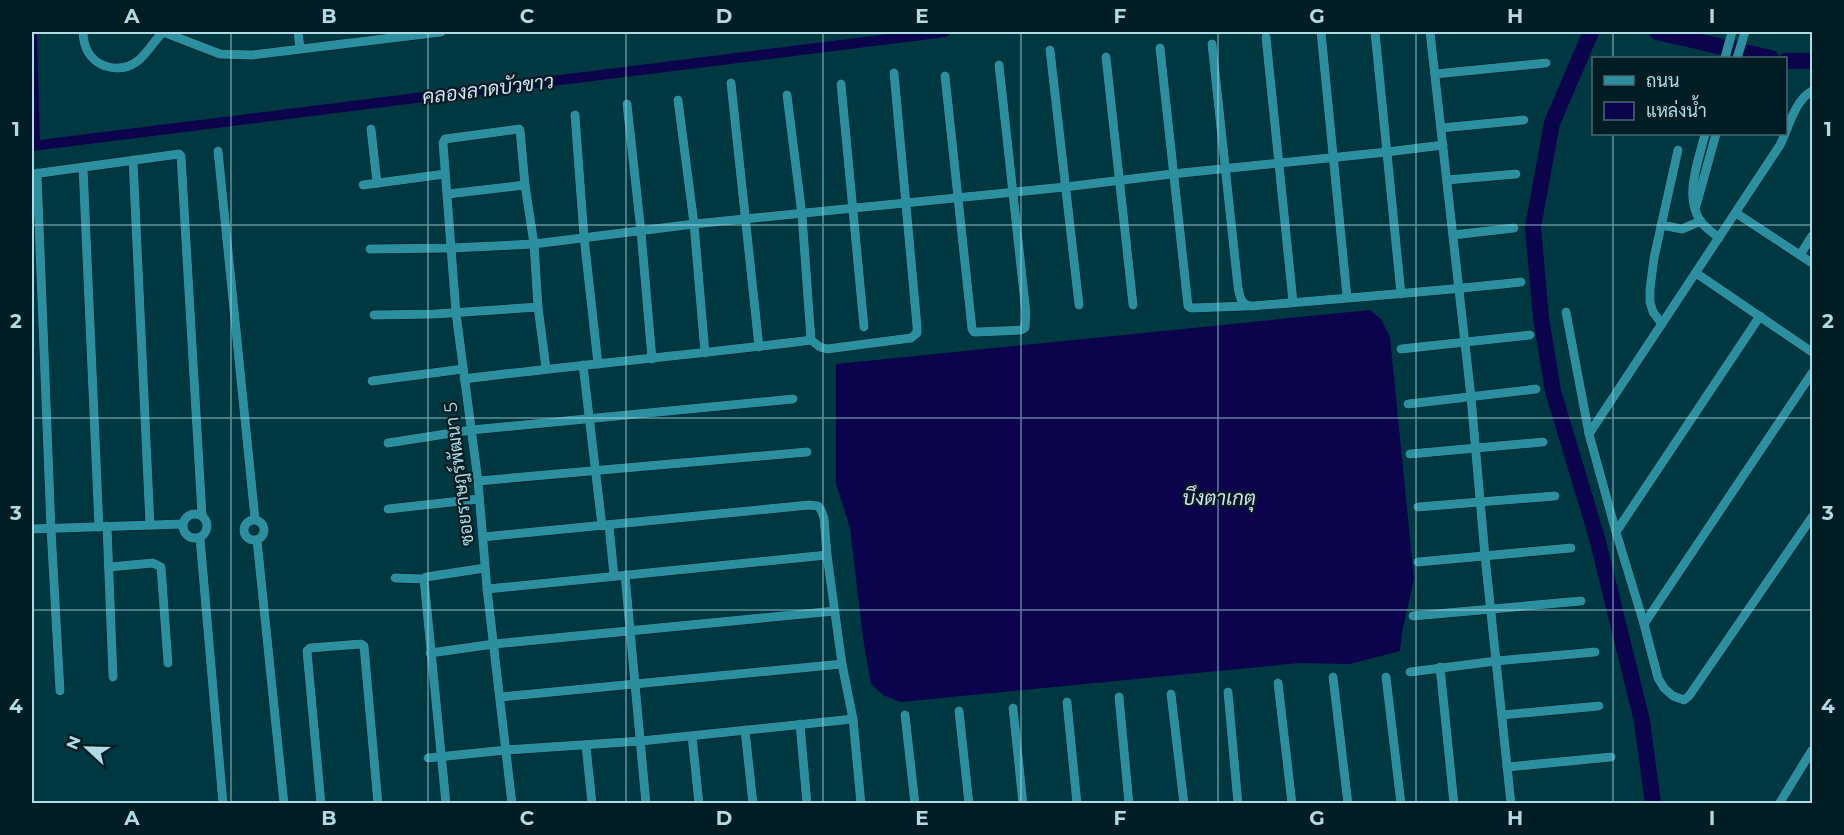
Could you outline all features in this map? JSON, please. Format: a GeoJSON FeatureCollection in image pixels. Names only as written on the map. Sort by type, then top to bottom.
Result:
{"type":"FeatureCollection","features":[{"type":"Feature","properties":{"kind":"street"},"geometry":{"type":"LineString","coordinates":[[83,32],[85,48],[96,61],[112,69],[126,68],[139,60],[163,32],[220,54],[252,55],[361,37],[441,32]]}},
{"type":"Feature","properties":{"kind":"street"},"geometry":{"type":"LineString","coordinates":[[298,32],[300,48]]}},
{"type":"Feature","properties":{"kind":"street"},"geometry":{"type":"LineString","coordinates":[[1321,32],[1347,297]]}},
{"type":"Feature","properties":{"kind":"street"},"geometry":{"type":"LineString","coordinates":[[1375,32],[1401,294]]}},
{"type":"Feature","properties":{"kind":"street"},"geometry":{"type":"LineString","coordinates":[[1430,32],[1471,397],[1511,804]]}},
{"type":"Feature","properties":{"kind":"street"},"geometry":{"type":"LineString","coordinates":[[1725,57],[1732,32]]}},
{"type":"Feature","properties":{"kind":"street"},"geometry":{"type":"LineString","coordinates":[[1737,57],[1745,32]]}},
{"type":"Feature","properties":{"kind":"street"},"geometry":{"type":"LineString","coordinates":[[1266,37],[1293,302]]}},
{"type":"Feature","properties":{"kind":"street"},"geometry":{"type":"LineString","coordinates":[[1212,44],[1240,298],[1247,306]]}},
{"type":"Feature","properties":{"kind":"street"},"geometry":{"type":"LineString","coordinates":[[1160,48],[1172,174],[1188,306],[1191,308],[1401,294],[1521,282]]}},
{"type":"Feature","properties":{"kind":"street"},"geometry":{"type":"LineString","coordinates":[[1050,50],[1079,305]]}},
{"type":"Feature","properties":{"kind":"street"},"geometry":{"type":"LineString","coordinates":[[1106,57],[1134,305]]}},
{"type":"Feature","properties":{"kind":"street"},"geometry":{"type":"LineString","coordinates":[[1435,74],[1546,63]]}},
{"type":"Feature","properties":{"kind":"street"},"geometry":{"type":"LineString","coordinates":[[945,76],[972,329],[974,332],[1021,330],[1025,328],[1026,313],[999,65]]}},
{"type":"Feature","properties":{"kind":"street"},"geometry":{"type":"LineString","coordinates":[[372,381],[652,359],[811,340],[827,349],[915,336],[917,326],[894,73]]}},
{"type":"Feature","properties":{"kind":"street"},"geometry":{"type":"LineString","coordinates":[[731,83],[759,347]]}},
{"type":"Feature","properties":{"kind":"street"},"geometry":{"type":"LineString","coordinates":[[841,84],[864,327]]}},
{"type":"Feature","properties":{"kind":"street"},"geometry":{"type":"LineString","coordinates":[[1787,130],[1801,101],[1806,94],[1812,91]]}},
{"type":"Feature","properties":{"kind":"street"},"geometry":{"type":"LineString","coordinates":[[787,95],[801,215],[811,340]]}},
{"type":"Feature","properties":{"kind":"street"},"geometry":{"type":"LineString","coordinates":[[678,100],[694,224],[705,353]]}},
{"type":"Feature","properties":{"kind":"street"},"geometry":{"type":"LineString","coordinates":[[627,104],[652,359]]}},
{"type":"Feature","properties":{"kind":"street"},"geometry":{"type":"LineString","coordinates":[[575,115],[584,237],[598,364]]}},
{"type":"Feature","properties":{"kind":"street"},"geometry":{"type":"LineString","coordinates":[[1441,128],[1524,120]]}},
{"type":"Feature","properties":{"kind":"street"},"geometry":{"type":"LineString","coordinates":[[370,129],[377,183]]}},
{"type":"Feature","properties":{"kind":"street","name":"ซอยราษฎร์พัฒนา 5"},"geometry":{"type":"LineString","coordinates":[[512,804],[487,589],[478,481],[456,313],[443,141],[520,129],[525,185]]}},
{"type":"Feature","properties":{"kind":"street"},"geometry":{"type":"LineString","coordinates":[[1702,165],[1706,135]]}},
{"type":"Feature","properties":{"kind":"street"},"geometry":{"type":"LineString","coordinates":[[1716,135],[1693,184],[1692,195],[1701,221],[1719,238]]}},
{"type":"Feature","properties":{"kind":"street"},"geometry":{"type":"LineString","coordinates":[[1589,434],[1736,213],[1785,135]]}},
{"type":"Feature","properties":{"kind":"street"},"geometry":{"type":"LineString","coordinates":[[370,249],[534,244],[694,224],[1065,188],[1119,180],[1443,145]]}},
{"type":"Feature","properties":{"kind":"street"},"geometry":{"type":"LineString","coordinates":[[1662,324],[1653,312],[1650,302],[1654,258],[1678,150]]}},
{"type":"Feature","properties":{"kind":"street"},"geometry":{"type":"LineString","coordinates":[[218,151],[255,519]]}},
{"type":"Feature","properties":{"kind":"street"},"geometry":{"type":"LineString","coordinates":[[60,691],[34,173],[179,154],[181,156],[202,515],[208,526],[206,534],[200,538],[193,539],[187,536],[183,531],[183,524],[187,517],[194,513],[202,515]]}},
{"type":"Feature","properties":{"kind":"street"},"geometry":{"type":"LineString","coordinates":[[133,160],[150,525]]}},
{"type":"Feature","properties":{"kind":"street"},"geometry":{"type":"LineString","coordinates":[[82,167],[103,527],[109,567],[114,677]]}},
{"type":"Feature","properties":{"kind":"street"},"geometry":{"type":"LineString","coordinates":[[363,185],[445,174]]}},
{"type":"Feature","properties":{"kind":"street"},"geometry":{"type":"LineString","coordinates":[[1447,180],[1516,174]]}},
{"type":"Feature","properties":{"kind":"street"},"geometry":{"type":"LineString","coordinates":[[448,194],[525,185],[534,244],[538,307],[546,368]]}},
{"type":"Feature","properties":{"kind":"street"},"geometry":{"type":"LineString","coordinates":[[1736,213],[1812,263]]}},
{"type":"Feature","properties":{"kind":"street"},"geometry":{"type":"LineString","coordinates":[[1661,225],[1682,229],[1701,221]]}},
{"type":"Feature","properties":{"kind":"street"},"geometry":{"type":"LineString","coordinates":[[1453,235],[1514,228]]}},
{"type":"Feature","properties":{"kind":"street"},"geometry":{"type":"LineString","coordinates":[[1800,255],[1812,236]]}},
{"type":"Feature","properties":{"kind":"street"},"geometry":{"type":"LineString","coordinates":[[1696,273],[1812,352]]}},
{"type":"Feature","properties":{"kind":"street"},"geometry":{"type":"LineString","coordinates":[[374,315],[456,313],[538,307]]}},
{"type":"Feature","properties":{"kind":"street"},"geometry":{"type":"LineString","coordinates":[[1566,312],[1589,434],[1616,532],[1658,678],[1673,696],[1684,700],[1689,696],[1812,517]]}},
{"type":"Feature","properties":{"kind":"street"},"geometry":{"type":"LineString","coordinates":[[1616,532],[1760,316]]}},
{"type":"Feature","properties":{"kind":"street"},"geometry":{"type":"LineString","coordinates":[[1401,349],[1530,335]]}},
{"type":"Feature","properties":{"kind":"street"},"geometry":{"type":"LineString","coordinates":[[584,365],[595,470],[614,576]]}},
{"type":"Feature","properties":{"kind":"street"},"geometry":{"type":"LineString","coordinates":[[1644,624],[1812,373]]}},
{"type":"Feature","properties":{"kind":"street"},"geometry":{"type":"LineString","coordinates":[[1408,404],[1536,389]]}},
{"type":"Feature","properties":{"kind":"street"},"geometry":{"type":"LineString","coordinates":[[388,443],[471,430],[793,399]]}},
{"type":"Feature","properties":{"kind":"street"},"geometry":{"type":"LineString","coordinates":[[1410,454],[1543,442]]}},
{"type":"Feature","properties":{"kind":"street"},"geometry":{"type":"LineString","coordinates":[[478,481],[807,452]]}},
{"type":"Feature","properties":{"kind":"street"},"geometry":{"type":"LineString","coordinates":[[1418,507],[1556,496]]}},
{"type":"Feature","properties":{"kind":"street"},"geometry":{"type":"LineString","coordinates":[[388,509],[479,499]]}},
{"type":"Feature","properties":{"kind":"street"},"geometry":{"type":"LineString","coordinates":[[483,537],[814,505],[821,510],[824,519],[842,664],[853,719],[861,804]]}},
{"type":"Feature","properties":{"kind":"street"},"geometry":{"type":"LineString","coordinates":[[255,519],[261,522],[264,528],[262,536],[256,540],[245,535],[244,528],[247,522],[255,519]]}},
{"type":"Feature","properties":{"kind":"street"},"geometry":{"type":"LineString","coordinates":[[32,530],[183,524]]}},
{"type":"Feature","properties":{"kind":"street"},"geometry":{"type":"LineString","coordinates":[[200,538],[223,804]]}},
{"type":"Feature","properties":{"kind":"street"},"geometry":{"type":"LineString","coordinates":[[256,540],[284,804]]}},
{"type":"Feature","properties":{"kind":"street"},"geometry":{"type":"LineString","coordinates":[[1418,562],[1571,548]]}},
{"type":"Feature","properties":{"kind":"street"},"geometry":{"type":"LineString","coordinates":[[487,589],[827,555]]}},
{"type":"Feature","properties":{"kind":"street"},"geometry":{"type":"LineString","coordinates":[[109,567],[153,563],[161,567],[168,663]]}},
{"type":"Feature","properties":{"kind":"street"},"geometry":{"type":"LineString","coordinates":[[395,578],[424,579],[485,568]]}},
{"type":"Feature","properties":{"kind":"street"},"geometry":{"type":"LineString","coordinates":[[625,575],[646,804]]}},
{"type":"Feature","properties":{"kind":"street"},"geometry":{"type":"LineString","coordinates":[[424,579],[446,804]]}},
{"type":"Feature","properties":{"kind":"street"},"geometry":{"type":"LineString","coordinates":[[1413,616],[1581,601]]}},
{"type":"Feature","properties":{"kind":"street"},"geometry":{"type":"LineString","coordinates":[[430,653],[494,644],[835,611]]}},
{"type":"Feature","properties":{"kind":"street"},"geometry":{"type":"LineString","coordinates":[[321,804],[307,651],[310,648],[362,644],[378,804]]}},
{"type":"Feature","properties":{"kind":"street"},"geometry":{"type":"LineString","coordinates":[[1410,672],[1595,652]]}},
{"type":"Feature","properties":{"kind":"street"},"geometry":{"type":"LineString","coordinates":[[501,697],[842,664]]}},
{"type":"Feature","properties":{"kind":"street"},"geometry":{"type":"LineString","coordinates":[[1440,667],[1454,804]]}},
{"type":"Feature","properties":{"kind":"street"},"geometry":{"type":"LineString","coordinates":[[1333,677],[1348,804]]}},
{"type":"Feature","properties":{"kind":"street"},"geometry":{"type":"LineString","coordinates":[[1386,677],[1401,804]]}},
{"type":"Feature","properties":{"kind":"street"},"geometry":{"type":"LineString","coordinates":[[1278,683],[1292,804]]}},
{"type":"Feature","properties":{"kind":"street"},"geometry":{"type":"LineString","coordinates":[[1228,692],[1238,804]]}},
{"type":"Feature","properties":{"kind":"street"},"geometry":{"type":"LineString","coordinates":[[1171,694],[1184,804]]}},
{"type":"Feature","properties":{"kind":"street"},"geometry":{"type":"LineString","coordinates":[[1119,697],[1129,804]]}},
{"type":"Feature","properties":{"kind":"street"},"geometry":{"type":"LineString","coordinates":[[1067,702],[1077,804]]}},
{"type":"Feature","properties":{"kind":"street"},"geometry":{"type":"LineString","coordinates":[[1502,715],[1599,706]]}},
{"type":"Feature","properties":{"kind":"street"},"geometry":{"type":"LineString","coordinates":[[1013,708],[1023,804]]}},
{"type":"Feature","properties":{"kind":"street"},"geometry":{"type":"LineString","coordinates":[[959,711],[969,804]]}},
{"type":"Feature","properties":{"kind":"street"},"geometry":{"type":"LineString","coordinates":[[905,715],[915,804]]}},
{"type":"Feature","properties":{"kind":"street"},"geometry":{"type":"LineString","coordinates":[[428,758],[641,741],[853,719]]}},
{"type":"Feature","properties":{"kind":"street"},"geometry":{"type":"LineString","coordinates":[[800,724],[807,804]]}},
{"type":"Feature","properties":{"kind":"street"},"geometry":{"type":"LineString","coordinates":[[746,730],[753,804]]}},
{"type":"Feature","properties":{"kind":"street"},"geometry":{"type":"LineString","coordinates":[[692,736],[699,804]]}},
{"type":"Feature","properties":{"kind":"street"},"geometry":{"type":"LineString","coordinates":[[586,746],[592,804]]}},
{"type":"Feature","properties":{"kind":"street"},"geometry":{"type":"LineString","coordinates":[[1779,804],[1812,750]]}},
{"type":"Feature","properties":{"kind":"street"},"geometry":{"type":"LineString","coordinates":[[1507,767],[1611,757]]}},
{"type":"Feature","properties":{"kind":"water","name":"บึงตาเกตุ"},"geometry":{"type":"Polygon","coordinates":[[[1370,310],[1381,319],[1390,337],[1414,579],[1400,651],[1350,664],[1299,663],[900,702],[883,695],[871,684],[850,528],[836,484],[836,364],[1370,310]]]}},
{"type":"Feature","properties":{"kind":"waterway","name":"คลองลาดบัวขาว"},"geometry":{"type":"LineString","coordinates":[[32,146],[945,32]]}},
{"type":"Feature","properties":{"kind":"waterway"},"geometry":{"type":"LineString","coordinates":[[1591,32],[1552,123],[1533,227],[1541,318],[1553,391],[1597,538],[1642,721],[1653,804]]}},
{"type":"Feature","properties":{"kind":"waterway","name":"คลองลาดบัวขาว"},"geometry":{"type":"LineString","coordinates":[[1657,32],[1767,57]]}},
{"type":"Feature","properties":{"kind":"waterway"},"geometry":{"type":"LineString","coordinates":[[32,36],[35,143]]}},
{"type":"Feature","properties":{"kind":"waterway","name":"คลองลาดบัวขาว"},"geometry":{"type":"LineString","coordinates":[[1787,61],[1812,61]]}}]}
